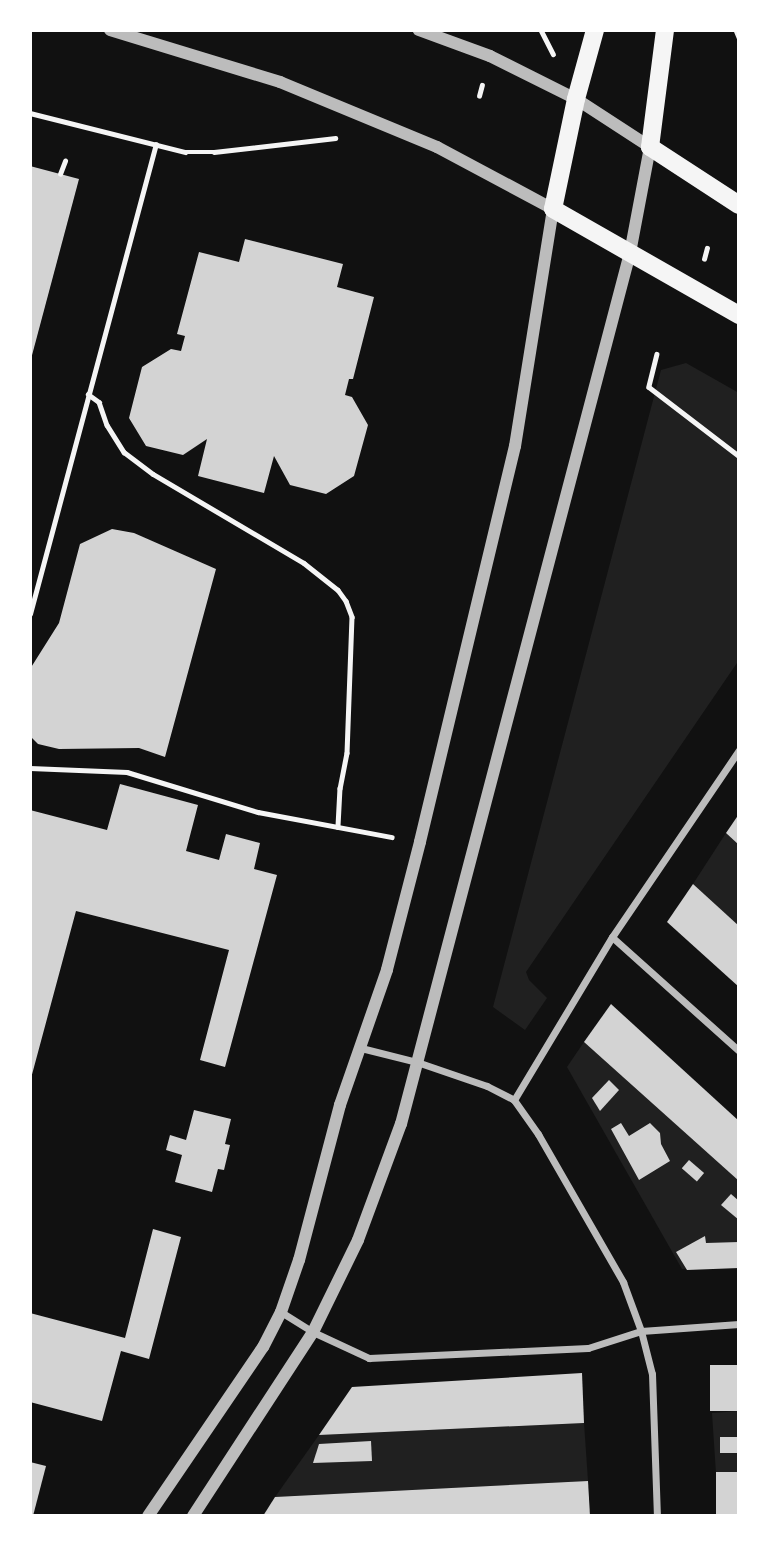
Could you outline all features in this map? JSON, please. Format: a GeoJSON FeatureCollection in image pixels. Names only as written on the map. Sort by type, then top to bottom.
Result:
{"type":"FeatureCollection","features":[{"type":"Feature","properties":{"kind":"main road"},"geometry":{"type":"LineString","coordinates":[[595,30],[576,99],[553,209],[739,315]]}},
{"type":"Feature","properties":{"kind":"main road"},"geometry":{"type":"LineString","coordinates":[[665,30],[650,147],[739,205]]}},
{"type":"Feature","properties":{"kind":"street"},"geometry":{"type":"LineString","coordinates":[[110,30],[280,82],[460,159],[553,209],[515,446],[420,842],[387,970],[340,1105],[299,1260],[281,1312],[263,1346],[148,1516]]}},
{"type":"Feature","properties":{"kind":"street"},"geometry":{"type":"LineString","coordinates":[[193,1516],[313,1332],[358,1240],[401,1124],[630,253],[650,147],[576,99],[489,55],[419,30]]}},
{"type":"Feature","properties":{"kind":"street"},"geometry":{"type":"LineString","coordinates":[[514,1100],[612,937],[739,750]]}},
{"type":"Feature","properties":{"kind":"street"},"geometry":{"type":"LineString","coordinates":[[612,937],[739,1051]]}},
{"type":"Feature","properties":{"kind":"street"},"geometry":{"type":"LineString","coordinates":[[361,1048],[473,1080],[514,1100],[538,1134],[623,1282],[641,1331],[652,1374],[657,1516]]}},
{"type":"Feature","properties":{"kind":"street"},"geometry":{"type":"LineString","coordinates":[[281,1312],[313,1332],[369,1358],[588,1348],[641,1331],[739,1324]]}},
{"type":"Feature","properties":{"kind":"path"},"geometry":{"type":"LineString","coordinates":[[736,30],[739,37]]}},
{"type":"Feature","properties":{"kind":"path"},"geometry":{"type":"LineString","coordinates":[[30,113],[185,152],[214,152],[396,131]]}},
{"type":"Feature","properties":{"kind":"path"},"geometry":{"type":"LineString","coordinates":[[30,614],[156,145]]}},
{"type":"Feature","properties":{"kind":"path"},"geometry":{"type":"LineString","coordinates":[[61,174],[65,161]]}},
{"type":"Feature","properties":{"kind":"path"},"geometry":{"type":"LineString","coordinates":[[657,354],[649,387],[739,456]]}},
{"type":"Feature","properties":{"kind":"path"},"geometry":{"type":"LineString","coordinates":[[88,394],[99,402],[107,425],[124,452],[153,474],[304,563],[338,590],[346,601],[352,617],[347,753],[340,788],[338,827]]}},
{"type":"Feature","properties":{"kind":"path"},"geometry":{"type":"LineString","coordinates":[[30,768],[127,772],[258,811],[420,842]]}},
{"type":"Feature","properties":{"kind":"shaded area"},"geometry":{"type":"Polygon","coordinates":[[[686,363],[739,393],[739,660],[526,972],[529,980],[547,998],[525,1030],[493,1007],[661,370],[686,363]]]}},
{"type":"Feature","properties":{"kind":"shaded area"},"geometry":{"type":"Polygon","coordinates":[[[726,833],[739,845],[739,926],[693,884],[726,833]]]}},
{"type":"Feature","properties":{"kind":"shaded area"},"geometry":{"type":"Polygon","coordinates":[[[584,1042],[739,1181],[739,1266],[682,1269],[567,1067],[584,1042]]]}},
{"type":"Feature","properties":{"kind":"shaded area"},"geometry":{"type":"Polygon","coordinates":[[[739,1411],[739,1472],[716,1473],[712,1413],[739,1411]]]}},
{"type":"Feature","properties":{"kind":"shaded area"},"geometry":{"type":"Polygon","coordinates":[[[584,1423],[588,1481],[275,1497],[319,1435],[584,1423]]]}},
{"type":"Feature","properties":{"kind":"building"},"geometry":{"type":"Polygon","coordinates":[[[30,166],[79,179],[31,359],[30,359],[30,166]]]}},
{"type":"Feature","properties":{"kind":"building"},"geometry":{"type":"Polygon","coordinates":[[[245,239],[343,264],[337,287],[374,297],[353,379],[349,379],[345,395],[352,397],[368,425],[354,476],[326,494],[290,485],[274,456],[264,493],[198,476],[207,439],[183,455],[146,446],[129,418],[142,367],[171,349],[181,351],[185,336],[177,334],[199,252],[239,262],[245,239]]]}},
{"type":"Feature","properties":{"kind":"building"},"geometry":{"type":"Polygon","coordinates":[[[112,529],[134,533],[216,569],[165,757],[139,748],[59,749],[38,744],[30,736],[30,669],[59,623],[80,544],[112,529]]]}},
{"type":"Feature","properties":{"kind":"building"},"geometry":{"type":"Polygon","coordinates":[[[120,784],[198,805],[186,851],[219,860],[226,834],[260,843],[254,869],[277,875],[225,1067],[200,1060],[229,950],[76,911],[30,1082],[30,810],[107,830],[120,784]]]}},
{"type":"Feature","properties":{"kind":"building"},"geometry":{"type":"Polygon","coordinates":[[[739,814],[739,845],[726,833],[739,814]]]}},
{"type":"Feature","properties":{"kind":"building"},"geometry":{"type":"Polygon","coordinates":[[[693,884],[739,926],[739,987],[667,922],[693,884]]]}},
{"type":"Feature","properties":{"kind":"building"},"geometry":{"type":"Polygon","coordinates":[[[611,1004],[739,1121],[739,1181],[584,1042],[611,1004]]]}},
{"type":"Feature","properties":{"kind":"building"},"geometry":{"type":"Polygon","coordinates":[[[609,1080],[619,1090],[600,1111],[592,1098],[609,1080]]]}},
{"type":"Feature","properties":{"kind":"building"},"geometry":{"type":"Polygon","coordinates":[[[194,1110],[231,1119],[225,1144],[230,1145],[224,1170],[218,1169],[212,1192],[175,1182],[182,1155],[166,1150],[170,1135],[186,1140],[194,1110]]]}},
{"type":"Feature","properties":{"kind":"building"},"geometry":{"type":"Polygon","coordinates":[[[621,1123],[629,1136],[650,1123],[660,1133],[661,1144],[670,1161],[639,1180],[611,1129],[621,1123]]]}},
{"type":"Feature","properties":{"kind":"building"},"geometry":{"type":"Polygon","coordinates":[[[689,1160],[704,1173],[697,1181],[682,1168],[689,1160]]]}},
{"type":"Feature","properties":{"kind":"building"},"geometry":{"type":"Polygon","coordinates":[[[731,1194],[739,1201],[739,1220],[721,1205],[731,1194]]]}},
{"type":"Feature","properties":{"kind":"building"},"geometry":{"type":"Polygon","coordinates":[[[153,1229],[181,1237],[149,1359],[121,1351],[102,1421],[30,1402],[30,1313],[125,1338],[153,1229]]]}},
{"type":"Feature","properties":{"kind":"building"},"geometry":{"type":"Polygon","coordinates":[[[705,1236],[706,1243],[739,1242],[739,1268],[687,1270],[676,1252],[705,1236]]]}},
{"type":"Feature","properties":{"kind":"building"},"geometry":{"type":"Polygon","coordinates":[[[710,1365],[739,1365],[739,1411],[710,1411],[710,1365]]]}},
{"type":"Feature","properties":{"kind":"building"},"geometry":{"type":"Polygon","coordinates":[[[582,1373],[584,1423],[319,1435],[352,1387],[582,1373]]]}},
{"type":"Feature","properties":{"kind":"building"},"geometry":{"type":"Polygon","coordinates":[[[720,1437],[739,1437],[739,1453],[720,1453],[720,1437]]]}},
{"type":"Feature","properties":{"kind":"building"},"geometry":{"type":"Polygon","coordinates":[[[371,1441],[372,1461],[313,1463],[319,1444],[371,1441]]]}},
{"type":"Feature","properties":{"kind":"building"},"geometry":{"type":"Polygon","coordinates":[[[30,1462],[46,1466],[33,1516],[30,1516],[30,1462]]]}},
{"type":"Feature","properties":{"kind":"building"},"geometry":{"type":"Polygon","coordinates":[[[716,1472],[739,1472],[739,1516],[716,1516],[716,1472]]]}},
{"type":"Feature","properties":{"kind":"building"},"geometry":{"type":"Polygon","coordinates":[[[588,1481],[590,1516],[263,1516],[275,1497],[588,1481]]]}}]}
